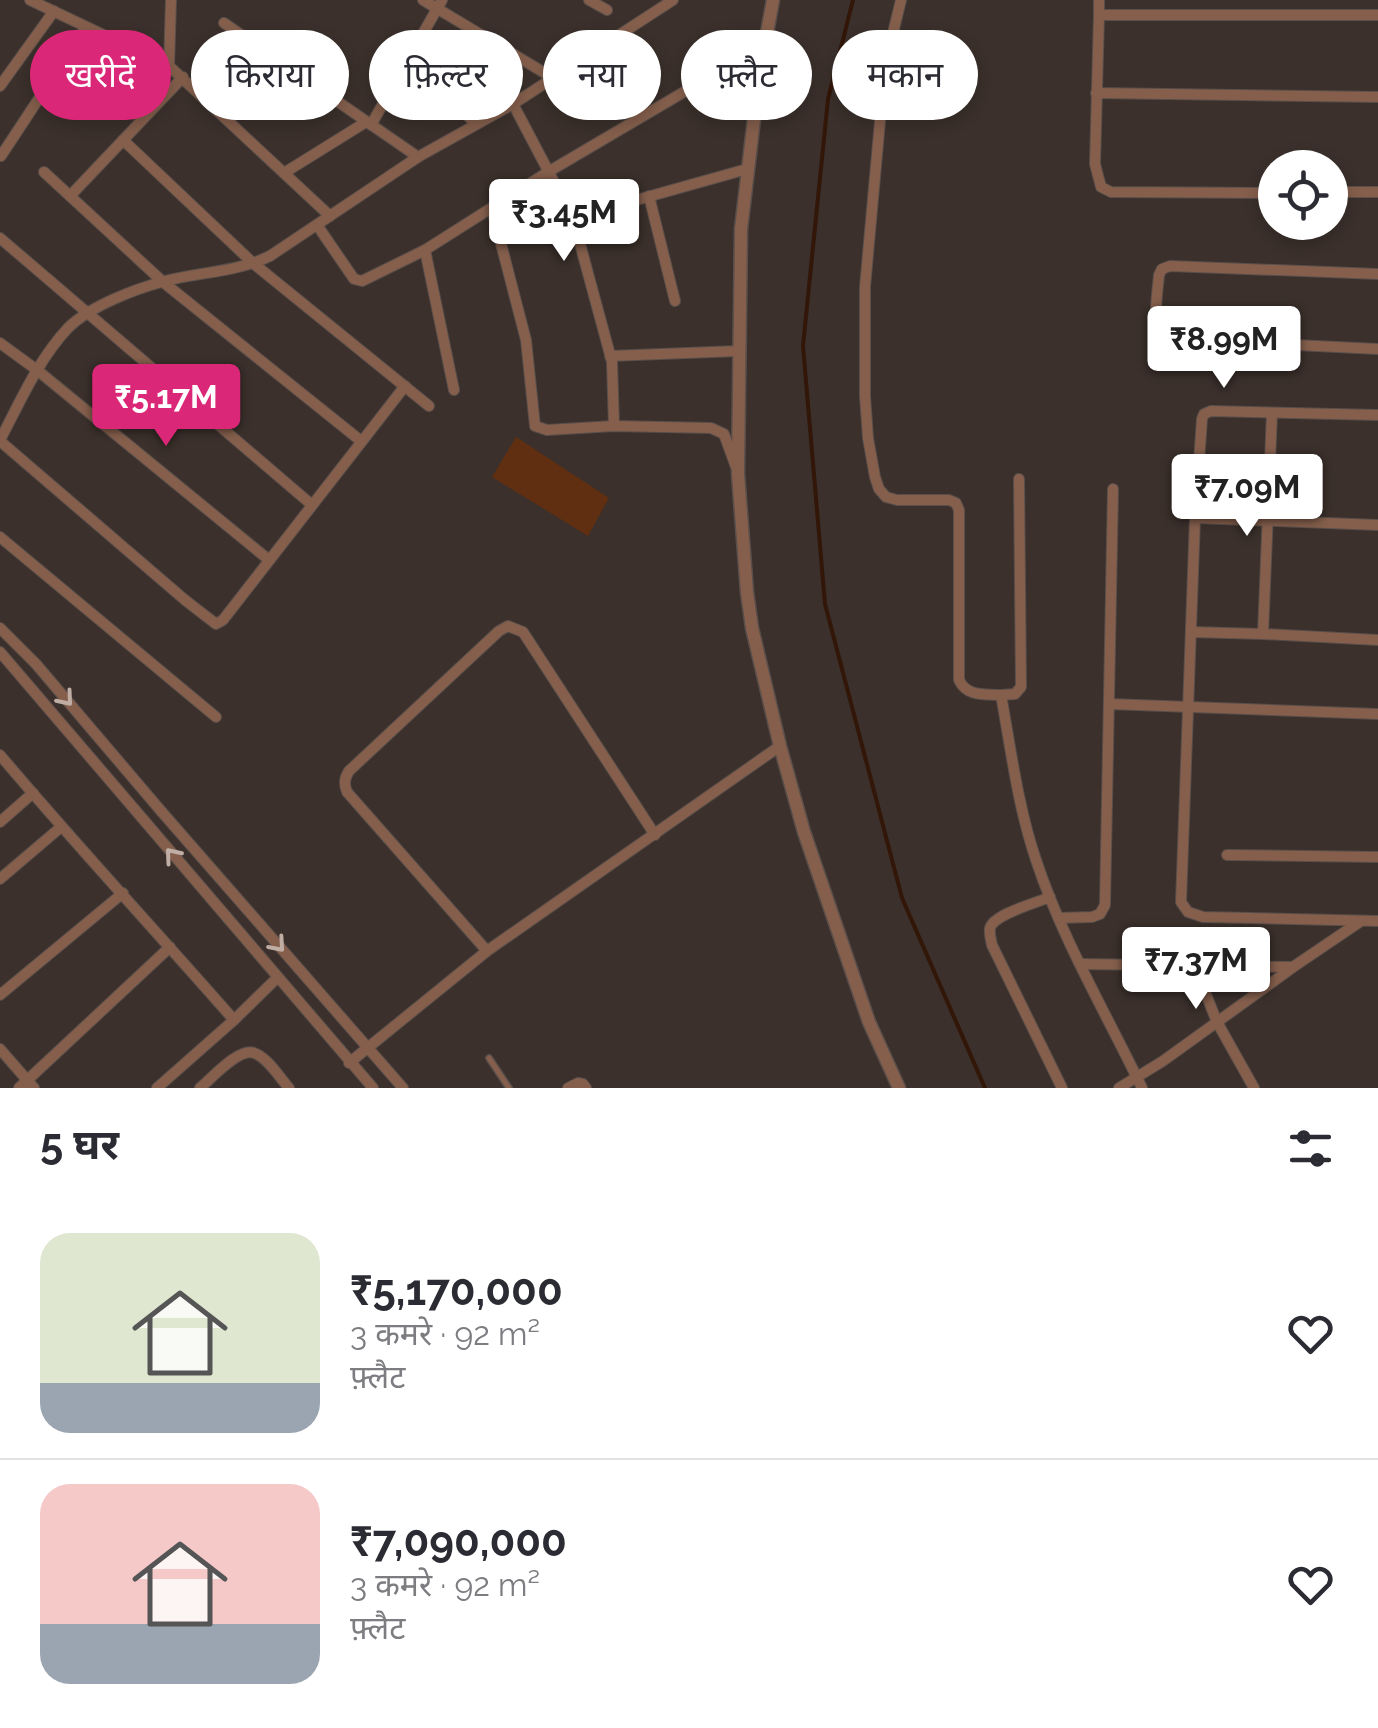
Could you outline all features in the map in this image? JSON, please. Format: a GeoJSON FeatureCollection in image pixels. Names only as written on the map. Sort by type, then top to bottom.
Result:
{"type":"FeatureCollection","features":[{"type":"Feature","properties":{"kind":"street"},"geometry":{"type":"LineString","coordinates":[[30,0],[92,30]]}},
{"type":"Feature","properties":{"kind":"street"},"geometry":{"type":"LineString","coordinates":[[169,30],[170,0]]}},
{"type":"Feature","properties":{"kind":"street"},"geometry":{"type":"LineString","coordinates":[[423,0],[439,4],[543,72]]}},
{"type":"Feature","properties":{"kind":"street"},"geometry":{"type":"LineString","coordinates":[[589,0],[607,10]]}},
{"type":"Feature","properties":{"kind":"street"},"geometry":{"type":"LineString","coordinates":[[773,0],[759,77],[741,229],[738,474],[752,628],[780,746],[831,916],[869,1022],[900,1088]]}},
{"type":"Feature","properties":{"kind":"street"},"geometry":{"type":"LineString","coordinates":[[901,0],[886,66],[865,287],[868,438],[874,478],[886,498],[949,500],[959,510],[959,680],[970,694],[1015,694],[1021,687],[1019,479]]}},
{"type":"Feature","properties":{"kind":"street"},"geometry":{"type":"LineString","coordinates":[[1099,0],[1096,164],[1100,187],[1111,192],[1258,193]]}},
{"type":"Feature","properties":{"kind":"street"},"geometry":{"type":"LineString","coordinates":[[625,30],[668,1]]}},
{"type":"Feature","properties":{"kind":"street"},"geometry":{"type":"LineString","coordinates":[[425,30],[439,4]]}},
{"type":"Feature","properties":{"kind":"street"},"geometry":{"type":"LineString","coordinates":[[0,86],[54,11]]}},
{"type":"Feature","properties":{"kind":"street"},"geometry":{"type":"LineString","coordinates":[[1099,15],[1378,15]]}},
{"type":"Feature","properties":{"kind":"street"},"geometry":{"type":"LineString","coordinates":[[224,23],[418,158]]}},
{"type":"Feature","properties":{"kind":"street"},"geometry":{"type":"LineString","coordinates":[[1,156],[86,27]]}},
{"type":"Feature","properties":{"kind":"street"},"geometry":{"type":"LineString","coordinates":[[171,68],[330,216]]}},
{"type":"Feature","properties":{"kind":"street"},"geometry":{"type":"LineString","coordinates":[[70,196],[183,77]]}},
{"type":"Feature","properties":{"kind":"street"},"geometry":{"type":"LineString","coordinates":[[317,225],[354,279],[362,281],[425,250],[681,93]]}},
{"type":"Feature","properties":{"kind":"street"},"geometry":{"type":"LineString","coordinates":[[1096,94],[1378,98]]}},
{"type":"Feature","properties":{"kind":"street"},"geometry":{"type":"LineString","coordinates":[[284,173],[371,120]]}},
{"type":"Feature","properties":{"kind":"street"},"geometry":{"type":"LineString","coordinates":[[472,120],[476,124]]}},
{"type":"Feature","properties":{"kind":"street"},"geometry":{"type":"LineString","coordinates":[[405,386],[219,623],[213,623],[0,441],[38,370],[69,328],[87,313],[163,282],[254,264],[483,120]]}},
{"type":"Feature","properties":{"kind":"street"},"geometry":{"type":"LineString","coordinates":[[521,120],[573,218],[614,374],[614,426]]}},
{"type":"Feature","properties":{"kind":"street"},"geometry":{"type":"LineString","coordinates":[[123,140],[254,264],[430,406]]}},
{"type":"Feature","properties":{"kind":"street"},"geometry":{"type":"LineString","coordinates":[[501,238],[747,169]]}},
{"type":"Feature","properties":{"kind":"street"},"geometry":{"type":"LineString","coordinates":[[44,172],[163,282],[361,442]]}},
{"type":"Feature","properties":{"kind":"street"},"geometry":{"type":"LineString","coordinates":[[1348,192],[1378,192]]}},
{"type":"Feature","properties":{"kind":"street"},"geometry":{"type":"LineString","coordinates":[[649,196],[675,301]]}},
{"type":"Feature","properties":{"kind":"street"},"geometry":{"type":"LineString","coordinates":[[492,209],[526,340],[535,426],[547,430],[614,426],[718,430],[728,440],[738,474]]}},
{"type":"Feature","properties":{"kind":"street"},"geometry":{"type":"LineString","coordinates":[[0,238],[312,506]]}},
{"type":"Feature","properties":{"kind":"street"},"geometry":{"type":"LineString","coordinates":[[425,250],[454,390]]}},
{"type":"Feature","properties":{"kind":"street"},"geometry":{"type":"LineString","coordinates":[[1378,274],[1170,266],[1159,274],[1156,323],[1162,336],[1176,339],[1378,349]]}},
{"type":"Feature","properties":{"kind":"street"},"geometry":{"type":"LineString","coordinates":[[0,343],[268,560]]}},
{"type":"Feature","properties":{"kind":"street"},"geometry":{"type":"LineString","coordinates":[[610,356],[738,351]]}},
{"type":"Feature","properties":{"kind":"street"},"geometry":{"type":"LineString","coordinates":[[1377,925],[1203,917],[1188,912],[1181,902],[1195,518],[1204,414],[1212,411],[1378,415]]}},
{"type":"Feature","properties":{"kind":"street"},"geometry":{"type":"LineString","coordinates":[[1263,634],[1272,412]]}},
{"type":"Feature","properties":{"kind":"street"},"geometry":{"type":"LineString","coordinates":[[1059,918],[1092,918],[1100,914],[1105,904],[1113,490]]}},
{"type":"Feature","properties":{"kind":"street"},"geometry":{"type":"LineString","coordinates":[[1195,518],[1378,525]]}},
{"type":"Feature","properties":{"kind":"street"},"geometry":{"type":"LineString","coordinates":[[0,537],[216,716]]}},
{"type":"Feature","properties":{"kind":"street"},"geometry":{"type":"LineString","coordinates":[[487,952],[345,784],[350,771],[499,630],[508,626],[523,632],[655,835]]}},
{"type":"Feature","properties":{"kind":"street"},"geometry":{"type":"LineString","coordinates":[[0,628],[36,664],[403,1088]]}},
{"type":"Feature","properties":{"kind":"street"},"geometry":{"type":"LineString","coordinates":[[1191,632],[1378,640]]}},
{"type":"Feature","properties":{"kind":"street"},"geometry":{"type":"LineString","coordinates":[[0,652],[372,1088]]}},
{"type":"Feature","properties":{"kind":"street"},"geometry":{"type":"LineString","coordinates":[[1001,695],[1035,858],[1059,918],[1140,1083]]}},
{"type":"Feature","properties":{"kind":"street"},"geometry":{"type":"LineString","coordinates":[[1109,704],[1378,714]]}},
{"type":"Feature","properties":{"kind":"street"},"geometry":{"type":"LineString","coordinates":[[349,1062],[487,952],[780,746]]}},
{"type":"Feature","properties":{"kind":"street"},"geometry":{"type":"LineString","coordinates":[[2,762],[234,1020]]}},
{"type":"Feature","properties":{"kind":"street"},"geometry":{"type":"LineString","coordinates":[[0,822],[33,793]]}},
{"type":"Feature","properties":{"kind":"street"},"geometry":{"type":"LineString","coordinates":[[0,879],[61,827]]}},
{"type":"Feature","properties":{"kind":"street"},"geometry":{"type":"LineString","coordinates":[[1227,855],[1378,857]]}},
{"type":"Feature","properties":{"kind":"street"},"geometry":{"type":"LineString","coordinates":[[0,996],[122,893]]}},
{"type":"Feature","properties":{"kind":"street"},"geometry":{"type":"LineString","coordinates":[[1050,898],[997,918],[990,935],[1062,1088]]}},
{"type":"Feature","properties":{"kind":"street"},"geometry":{"type":"LineString","coordinates":[[1119,1088],[1140,1083],[1217,1022],[1361,922]]}},
{"type":"Feature","properties":{"kind":"street"},"geometry":{"type":"LineString","coordinates":[[0,1050],[27,1085],[170,947]]}},
{"type":"Feature","properties":{"kind":"street"},"geometry":{"type":"LineString","coordinates":[[1081,964],[1293,967]]}},
{"type":"Feature","properties":{"kind":"street"},"geometry":{"type":"LineString","coordinates":[[1195,966],[1217,1022],[1254,1088]]}},
{"type":"Feature","properties":{"kind":"street"},"geometry":{"type":"LineString","coordinates":[[157,1088],[277,978]]}},
{"type":"Feature","properties":{"kind":"street"},"geometry":{"type":"LineString","coordinates":[[200,1088],[236,1057],[254,1052],[289,1088]]}},
{"type":"Feature","properties":{"kind":"street"},"geometry":{"type":"LineString","coordinates":[[568,1088],[578,1083],[586,1088]]}},
{"type":"Feature","properties":{"kind":"lane"},"geometry":{"type":"LineString","coordinates":[[489,1058],[509,1088]]}},
{"type":"Feature","properties":{"kind":"shaded area"},"geometry":{"type":"Polygon","coordinates":[[[516,437],[609,498],[588,536],[492,477],[516,437]]]}},
{"type":"Feature","properties":{"kind":"waterway"},"geometry":{"type":"LineString","coordinates":[[853,0],[828,99],[803,346],[825,604],[902,898],[985,1088]]}}]}
